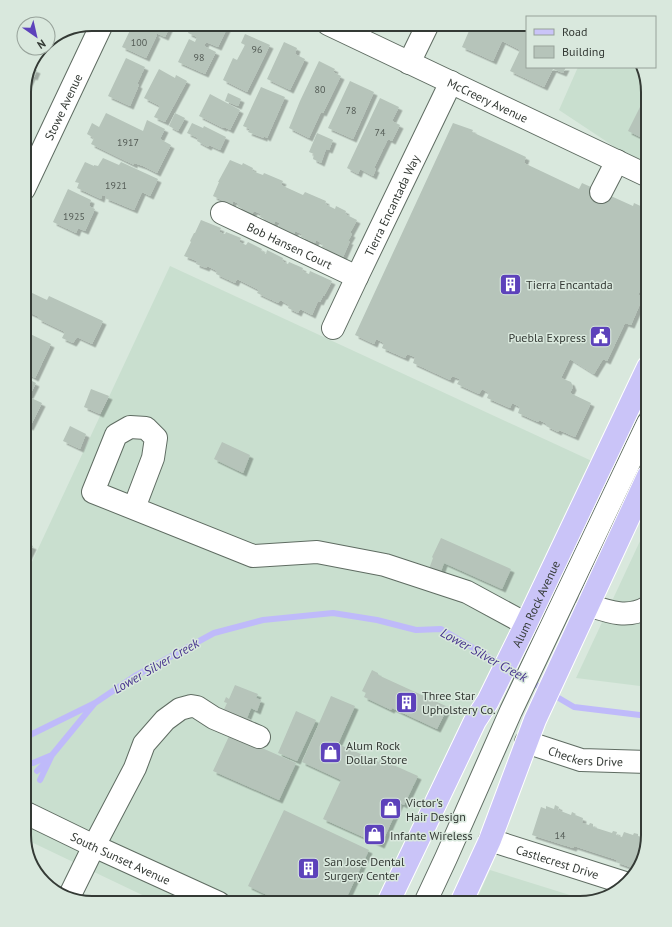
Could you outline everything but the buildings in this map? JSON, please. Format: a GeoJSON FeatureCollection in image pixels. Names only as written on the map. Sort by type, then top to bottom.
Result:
{"type":"FeatureCollection","features":[{"type":"Feature","properties":{"kind":"main road","name":"Alum Rock Avenue"},"geometry":{"type":"LineString","coordinates":[[391,896],[475,721],[488,701],[526,624],[641,382]]}},
{"type":"Feature","properties":{"kind":"main road"},"geometry":{"type":"LineString","coordinates":[[463,896],[490,840],[535,720],[641,491]]}},
{"type":"Feature","properties":{"kind":"street","name":"Stowe Avenue"},"geometry":{"type":"LineString","coordinates":[[31,174],[99,31]]}},
{"type":"Feature","properties":{"kind":"street"},"geometry":{"type":"LineString","coordinates":[[409,63],[425,31]]}},
{"type":"Feature","properties":{"kind":"street","name":"McCreery Avenue"},"geometry":{"type":"LineString","coordinates":[[369,33],[409,63],[641,173]]}},
{"type":"Feature","properties":{"kind":"street","name":"Tierra Encantada Way"},"geometry":{"type":"LineString","coordinates":[[334,328],[451,82]]}},
{"type":"Feature","properties":{"kind":"street"},"geometry":{"type":"LineString","coordinates":[[602,192],[616,161]]}},
{"type":"Feature","properties":{"kind":"street","name":"Bob Hansen Court"},"geometry":{"type":"LineString","coordinates":[[222,214],[357,277]]}},
{"type":"Feature","properties":{"kind":"street","name":"Alum Rock Avenue"},"geometry":{"type":"LineString","coordinates":[[428,896],[511,711],[641,438]]}},
{"type":"Feature","properties":{"kind":"street"},"geometry":{"type":"LineString","coordinates":[[134,508],[253,556],[316,552],[385,565],[467,592],[526,624]]}},
{"type":"Feature","properties":{"kind":"street"},"geometry":{"type":"LineString","coordinates":[[588,605],[613,613],[626,615],[641,612]]}},
{"type":"Feature","properties":{"kind":"street"},"geometry":{"type":"LineString","coordinates":[[71,893],[134,768],[144,744],[165,720],[180,710],[191,706],[197,707],[214,718],[259,737]]}},
{"type":"Feature","properties":{"kind":"street","name":"Checkers Drive"},"geometry":{"type":"LineString","coordinates":[[526,742],[581,760],[641,762]]}},
{"type":"Feature","properties":{"kind":"street","name":"South Sunset Avenue"},"geometry":{"type":"LineString","coordinates":[[31,815],[204,896]]}},
{"type":"Feature","properties":{"kind":"street","name":"Castlecrest Drive"},"geometry":{"type":"LineString","coordinates":[[490,840],[619,881]]}},
{"type":"Feature","properties":{"kind":"shaded area"},"geometry":{"type":"Polygon","coordinates":[[[578,68],[636,68],[639,76],[641,92],[641,164],[559,110],[578,68]]]}},
{"type":"Feature","properties":{"kind":"shaded area"},"geometry":{"type":"Polygon","coordinates":[[[170,266],[594,462],[383,896],[144,896],[32,842],[31,564],[170,266]]]}},
{"type":"Feature","properties":{"kind":"shaded area"},"geometry":{"type":"Polygon","coordinates":[[[641,539],[641,686],[576,678],[641,539]]]}},
{"type":"Feature","properties":{"kind":"shaded area"},"geometry":{"type":"Polygon","coordinates":[[[490,870],[573,896],[478,896],[490,870]]]}},
{"type":"Feature","properties":{"kind":"waterway","name":"Lower Silver Creek"},"geometry":{"type":"LineString","coordinates":[[31,735],[95,703],[135,676],[214,633],[263,620],[333,613],[377,620],[416,630],[441,629],[574,707],[641,715]]}},
{"type":"Feature","properties":{"kind":"waterway","name":"Lower Silver Creek"},"geometry":{"type":"LineString","coordinates":[[33,763],[52,755],[94,704]]}},
{"type":"Feature","properties":{"kind":"waterway","name":"Lower Silver Creek"},"geometry":{"type":"LineString","coordinates":[[40,780],[52,755]]}},
{"type":"Feature","properties":{"kind":"waterway","name":"Lower Silver Creek"},"geometry":{"type":"LineString","coordinates":[[37,771],[48,760]]}},
{"type":"Feature","properties":{"kind":"place","name":"Tierra Encantada"},"geometry":{"type":"Point","coordinates":[511,284]}},
{"type":"Feature","properties":{"kind":"place","name":"Puebla Express"},"geometry":{"type":"Point","coordinates":[601,337]}},
{"type":"Feature","properties":{"kind":"place","name":"Three Star Upholstery Co."},"geometry":{"type":"Point","coordinates":[406,702]}},
{"type":"Feature","properties":{"kind":"place","name":"Alum Rock Dollar Store"},"geometry":{"type":"Point","coordinates":[331,752]}},
{"type":"Feature","properties":{"kind":"place","name":"Victor's Hair Design"},"geometry":{"type":"Point","coordinates":[390,809]}},
{"type":"Feature","properties":{"kind":"place","name":"Infante Wireless"},"geometry":{"type":"Point","coordinates":[374,835]}},
{"type":"Feature","properties":{"kind":"place","name":"San Jose Dental Surgery Center"},"geometry":{"type":"Point","coordinates":[309,868]}}]}
